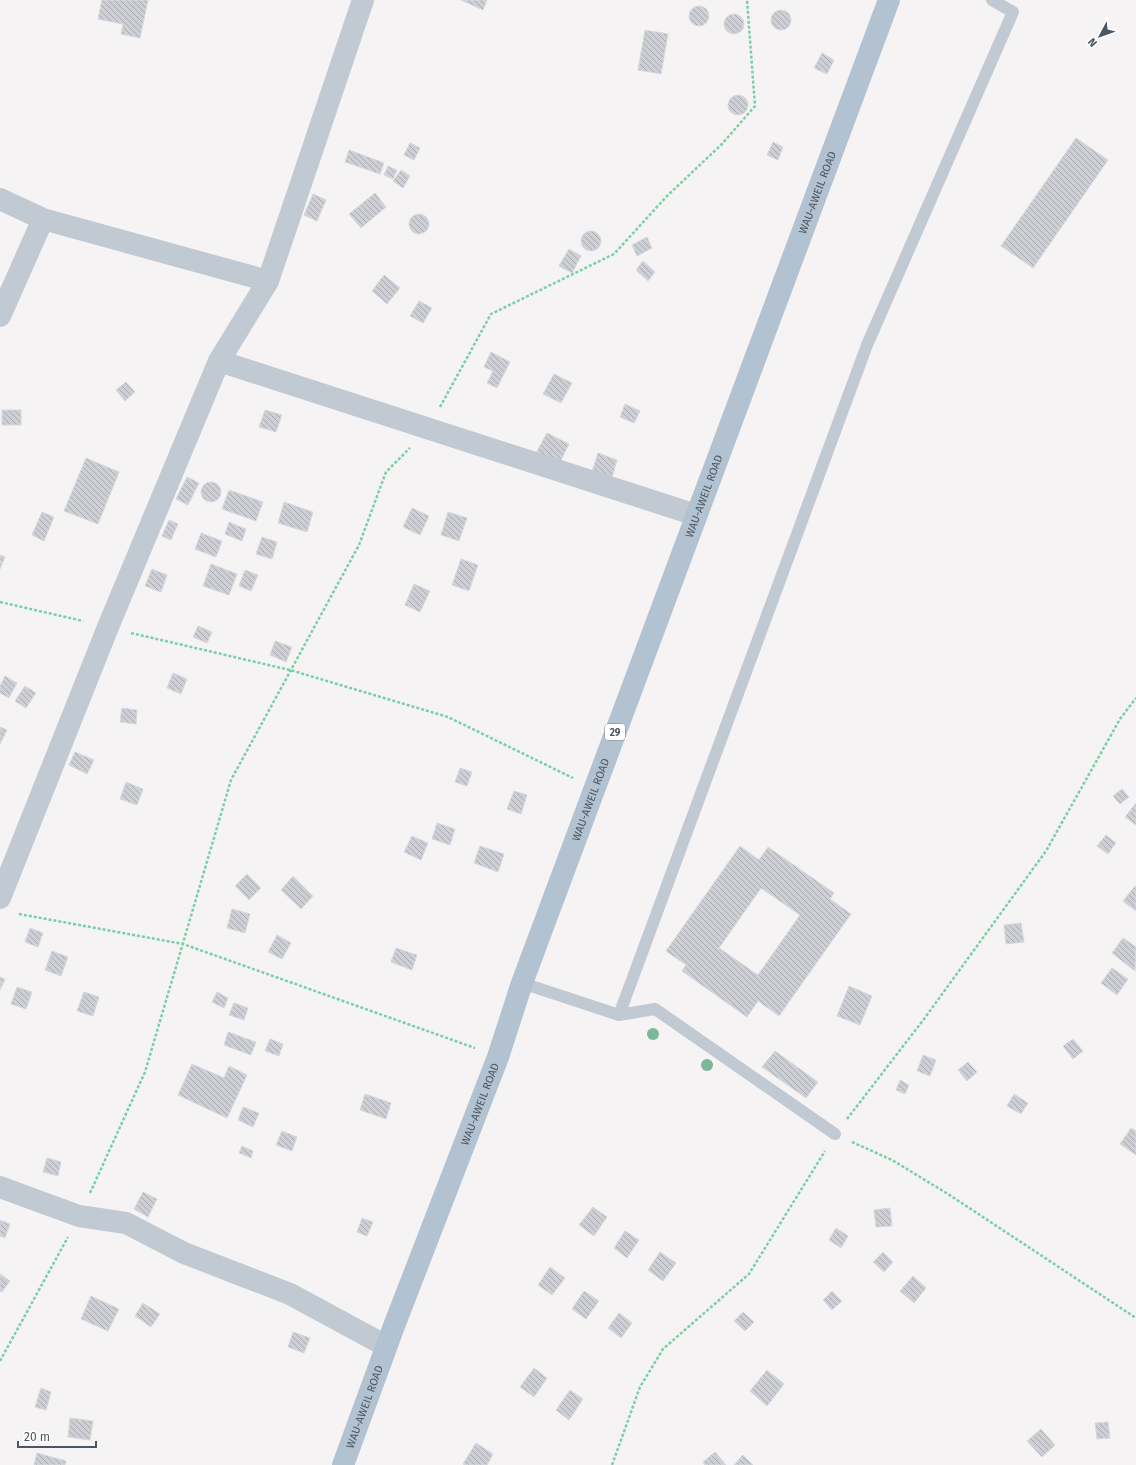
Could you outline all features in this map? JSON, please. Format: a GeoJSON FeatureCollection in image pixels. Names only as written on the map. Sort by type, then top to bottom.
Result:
{"type":"FeatureCollection","features":[{"type":"Feature","properties":{"kind":"main road","name":"WAU-AWEIL ROAD"},"geometry":{"type":"LineString","coordinates":[[343,1465],[386,1346],[498,1057],[522,983],[594,788],[889,0]]}},
{"type":"Feature","properties":{"kind":"street"},"geometry":{"type":"LineString","coordinates":[[0,898],[108,627],[219,360],[268,281],[363,0]]}},
{"type":"Feature","properties":{"kind":"street"},"geometry":{"type":"LineString","coordinates":[[0,199],[43,219],[268,281]]}},
{"type":"Feature","properties":{"kind":"street"},"geometry":{"type":"LineString","coordinates":[[0,316],[43,219]]}},
{"type":"Feature","properties":{"kind":"street"},"geometry":{"type":"LineString","coordinates":[[219,360],[696,515]]}},
{"type":"Feature","properties":{"kind":"street"},"geometry":{"type":"LineString","coordinates":[[0,1187],[79,1216],[126,1223],[184,1253],[290,1294],[386,1346]]}},
{"type":"Feature","properties":{"kind":"lane"},"geometry":{"type":"LineString","coordinates":[[619,1015],[867,345],[1013,12],[992,0]]}},
{"type":"Feature","properties":{"kind":"lane"},"geometry":{"type":"LineString","coordinates":[[522,983],[619,1015],[655,1009],[835,1134]]}},
{"type":"Feature","properties":{"kind":"path"},"geometry":{"type":"LineString","coordinates":[[0,1361],[79,1216],[145,1072],[231,780],[359,546],[386,472],[428,429],[491,314],[614,254],[667,196],[722,144],[756,106],[747,0]]}},
{"type":"Feature","properties":{"kind":"path"},"geometry":{"type":"LineString","coordinates":[[0,602],[290,670],[448,717],[594,788]]}},
{"type":"Feature","properties":{"kind":"path"},"geometry":{"type":"LineString","coordinates":[[612,1465],[640,1387],[663,1349],[749,1274],[835,1134],[924,1019],[1046,851],[1120,719],[1136,698]]}},
{"type":"Feature","properties":{"kind":"path"},"geometry":{"type":"LineString","coordinates":[[15,913],[183,944],[498,1057]]}},
{"type":"Feature","properties":{"kind":"path"},"geometry":{"type":"LineString","coordinates":[[835,1134],[892,1160],[1136,1318]]}},
{"type":"Feature","properties":{"kind":"building"},"geometry":{"type":"Polygon","coordinates":[[[102,0],[148,0],[140,38],[121,34],[123,24],[98,19],[102,0]]]}},
{"type":"Feature","properties":{"kind":"building"},"geometry":{"type":"Polygon","coordinates":[[[461,0],[487,0],[483,10],[461,0]]]}},
{"type":"Feature","properties":{"kind":"building"},"geometry":{"type":"Polygon","coordinates":[[[699,6],[706,9],[709,16],[706,23],[699,26],[692,23],[689,16],[692,9],[699,6]]]}},
{"type":"Feature","properties":{"kind":"building"},"geometry":{"type":"Polygon","coordinates":[[[781,10],[788,13],[791,20],[788,27],[781,30],[774,27],[771,20],[774,13],[781,10]]]}},
{"type":"Feature","properties":{"kind":"building"},"geometry":{"type":"Polygon","coordinates":[[[734,14],[741,17],[744,24],[741,31],[734,34],[727,31],[724,24],[727,17],[734,14]]]}},
{"type":"Feature","properties":{"kind":"building"},"geometry":{"type":"Polygon","coordinates":[[[645,30],[668,34],[661,74],[638,70],[645,30]]]}},
{"type":"Feature","properties":{"kind":"building"},"geometry":{"type":"Polygon","coordinates":[[[822,53],[834,60],[827,74],[814,68],[822,53]]]}},
{"type":"Feature","properties":{"kind":"building"},"geometry":{"type":"Polygon","coordinates":[[[738,95],[745,98],[748,105],[745,112],[738,115],[731,112],[728,105],[731,98],[738,95]]]}},
{"type":"Feature","properties":{"kind":"building"},"geometry":{"type":"Polygon","coordinates":[[[1076,138],[1108,160],[1033,268],[1001,246],[1076,138]]]}},
{"type":"Feature","properties":{"kind":"building"},"geometry":{"type":"Polygon","coordinates":[[[773,142],[783,147],[778,160],[767,155],[773,142]]]}},
{"type":"Feature","properties":{"kind":"building"},"geometry":{"type":"Polygon","coordinates":[[[410,143],[420,148],[414,160],[404,155],[410,143]]]}},
{"type":"Feature","properties":{"kind":"building"},"geometry":{"type":"Polygon","coordinates":[[[349,150],[384,163],[380,174],[345,162],[349,150]]]}},
{"type":"Feature","properties":{"kind":"building"},"geometry":{"type":"Polygon","coordinates":[[[388,166],[397,170],[393,179],[384,175],[388,166]]]}},
{"type":"Feature","properties":{"kind":"building"},"geometry":{"type":"Polygon","coordinates":[[[401,170],[410,176],[403,188],[393,181],[401,170]]]}},
{"type":"Feature","properties":{"kind":"building"},"geometry":{"type":"Polygon","coordinates":[[[375,193],[386,207],[361,228],[349,214],[375,193]]]}},
{"type":"Feature","properties":{"kind":"building"},"geometry":{"type":"Polygon","coordinates":[[[313,194],[326,200],[317,221],[304,215],[313,194]]]}},
{"type":"Feature","properties":{"kind":"building"},"geometry":{"type":"Polygon","coordinates":[[[419,214],[426,217],[429,224],[426,231],[419,234],[412,231],[409,224],[412,217],[419,214]]]}},
{"type":"Feature","properties":{"kind":"building"},"geometry":{"type":"Polygon","coordinates":[[[591,231],[598,234],[601,241],[598,248],[591,251],[584,248],[581,241],[584,234],[591,231]]]}},
{"type":"Feature","properties":{"kind":"building"},"geometry":{"type":"Polygon","coordinates":[[[647,237],[652,248],[637,256],[632,245],[647,237]]]}},
{"type":"Feature","properties":{"kind":"building"},"geometry":{"type":"Polygon","coordinates":[[[569,249],[581,256],[572,273],[559,266],[569,249]]]}},
{"type":"Feature","properties":{"kind":"building"},"geometry":{"type":"Polygon","coordinates":[[[643,261],[655,272],[648,281],[636,270],[643,261]]]}},
{"type":"Feature","properties":{"kind":"building"},"geometry":{"type":"Polygon","coordinates":[[[384,275],[400,288],[387,304],[372,291],[384,275]]]}},
{"type":"Feature","properties":{"kind":"building"},"geometry":{"type":"Polygon","coordinates":[[[419,301],[432,308],[423,323],[410,316],[419,301]]]}},
{"type":"Feature","properties":{"kind":"building"},"geometry":{"type":"Polygon","coordinates":[[[491,352],[510,362],[497,388],[487,383],[493,371],[484,367],[491,352]]]}},
{"type":"Feature","properties":{"kind":"building"},"geometry":{"type":"Polygon","coordinates":[[[554,374],[572,383],[561,403],[543,394],[554,374]]]}},
{"type":"Feature","properties":{"kind":"building"},"geometry":{"type":"Polygon","coordinates":[[[126,382],[135,392],[125,401],[116,390],[126,382]]]}},
{"type":"Feature","properties":{"kind":"building"},"geometry":{"type":"Polygon","coordinates":[[[625,404],[640,411],[634,423],[620,417],[625,404]]]}},
{"type":"Feature","properties":{"kind":"building"},"geometry":{"type":"Polygon","coordinates":[[[2,410],[21,410],[21,425],[2,425],[2,410]]]}},
{"type":"Feature","properties":{"kind":"building"},"geometry":{"type":"Polygon","coordinates":[[[265,410],[282,415],[276,432],[259,427],[265,410]]]}},
{"type":"Feature","properties":{"kind":"building"},"geometry":{"type":"Polygon","coordinates":[[[547,433],[569,444],[558,466],[535,455],[547,433]]]}},
{"type":"Feature","properties":{"kind":"building"},"geometry":{"type":"Polygon","coordinates":[[[598,453],[617,460],[611,481],[591,475],[598,453]]]}},
{"type":"Feature","properties":{"kind":"building"},"geometry":{"type":"Polygon","coordinates":[[[86,458],[119,472],[98,524],[64,511],[86,458]]]}},
{"type":"Feature","properties":{"kind":"building"},"geometry":{"type":"Polygon","coordinates":[[[187,477],[199,483],[188,505],[176,499],[187,477]]]}},
{"type":"Feature","properties":{"kind":"building"},"geometry":{"type":"Polygon","coordinates":[[[211,482],[218,485],[221,492],[218,499],[211,502],[204,499],[201,492],[204,485],[211,482]]]}},
{"type":"Feature","properties":{"kind":"building"},"geometry":{"type":"Polygon","coordinates":[[[229,490],[263,502],[256,521],[222,509],[229,490]]]}},
{"type":"Feature","properties":{"kind":"building"},"geometry":{"type":"Polygon","coordinates":[[[284,502],[313,512],[307,532],[278,523],[284,502]]]}},
{"type":"Feature","properties":{"kind":"building"},"geometry":{"type":"Polygon","coordinates":[[[412,508],[429,516],[420,535],[403,527],[412,508]]]}},
{"type":"Feature","properties":{"kind":"building"},"geometry":{"type":"Polygon","coordinates":[[[42,512],[54,517],[44,541],[32,535],[42,512]]]}},
{"type":"Feature","properties":{"kind":"building"},"geometry":{"type":"Polygon","coordinates":[[[448,512],[467,518],[459,541],[441,535],[448,512]]]}},
{"type":"Feature","properties":{"kind":"building"},"geometry":{"type":"Polygon","coordinates":[[[169,520],[178,524],[171,540],[162,536],[169,520]]]}},
{"type":"Feature","properties":{"kind":"building"},"geometry":{"type":"Polygon","coordinates":[[[229,522],[246,529],[242,541],[225,534],[229,522]]]}},
{"type":"Feature","properties":{"kind":"building"},"geometry":{"type":"Polygon","coordinates":[[[201,533],[222,541],[216,557],[195,549],[201,533]]]}},
{"type":"Feature","properties":{"kind":"building"},"geometry":{"type":"Polygon","coordinates":[[[262,537],[277,542],[272,559],[256,554],[262,537]]]}},
{"type":"Feature","properties":{"kind":"building"},"geometry":{"type":"Polygon","coordinates":[[[0,555],[5,557],[0,569],[0,555]]]}},
{"type":"Feature","properties":{"kind":"building"},"geometry":{"type":"Polygon","coordinates":[[[461,559],[478,565],[469,591],[452,585],[461,559]]]}},
{"type":"Feature","properties":{"kind":"building"},"geometry":{"type":"Polygon","coordinates":[[[211,564],[237,574],[229,595],[203,586],[211,564]]]}},
{"type":"Feature","properties":{"kind":"building"},"geometry":{"type":"Polygon","coordinates":[[[152,569],[167,575],[161,592],[145,586],[152,569]]]}},
{"type":"Feature","properties":{"kind":"building"},"geometry":{"type":"Polygon","coordinates":[[[245,570],[258,575],[251,591],[239,586],[245,570]]]}},
{"type":"Feature","properties":{"kind":"building"},"geometry":{"type":"Polygon","coordinates":[[[414,584],[430,591],[420,612],[405,605],[414,584]]]}},
{"type":"Feature","properties":{"kind":"building"},"geometry":{"type":"Polygon","coordinates":[[[198,626],[212,632],[207,643],[193,637],[198,626]]]}},
{"type":"Feature","properties":{"kind":"building"},"geometry":{"type":"Polygon","coordinates":[[[275,641],[292,647],[286,662],[270,655],[275,641]]]}},
{"type":"Feature","properties":{"kind":"building"},"geometry":{"type":"Polygon","coordinates":[[[173,673],[187,679],[181,694],[167,688],[173,673]]]}},
{"type":"Feature","properties":{"kind":"building"},"geometry":{"type":"Polygon","coordinates":[[[5,676],[17,683],[9,698],[0,693],[0,686],[5,676]]]}},
{"type":"Feature","properties":{"kind":"building"},"geometry":{"type":"Polygon","coordinates":[[[25,686],[36,693],[26,708],[15,701],[25,686]]]}},
{"type":"Feature","properties":{"kind":"building"},"geometry":{"type":"Polygon","coordinates":[[[122,708],[137,710],[136,724],[120,722],[122,708]]]}},
{"type":"Feature","properties":{"kind":"building"},"geometry":{"type":"Polygon","coordinates":[[[0,727],[7,730],[0,744],[0,727]]]}},
{"type":"Feature","properties":{"kind":"building"},"geometry":{"type":"Polygon","coordinates":[[[75,752],[94,760],[87,774],[69,765],[75,752]]]}},
{"type":"Feature","properties":{"kind":"building"},"geometry":{"type":"Polygon","coordinates":[[[460,768],[472,772],[467,786],[455,782],[460,768]]]}},
{"type":"Feature","properties":{"kind":"building"},"geometry":{"type":"Polygon","coordinates":[[[126,782],[143,789],[137,805],[120,799],[126,782]]]}},
{"type":"Feature","properties":{"kind":"building"},"geometry":{"type":"Polygon","coordinates":[[[1122,789],[1129,797],[1120,804],[1113,796],[1122,789]]]}},
{"type":"Feature","properties":{"kind":"building"},"geometry":{"type":"Polygon","coordinates":[[[514,791],[527,795],[521,814],[507,809],[514,791]]]}},
{"type":"Feature","properties":{"kind":"building"},"geometry":{"type":"Polygon","coordinates":[[[1136,803],[1136,825],[1125,817],[1136,803]]]}},
{"type":"Feature","properties":{"kind":"building"},"geometry":{"type":"Polygon","coordinates":[[[437,823],[455,829],[450,845],[432,839],[437,823]]]}},
{"type":"Feature","properties":{"kind":"building"},"geometry":{"type":"Polygon","coordinates":[[[1106,835],[1116,843],[1108,854],[1097,846],[1106,835]]]}},
{"type":"Feature","properties":{"kind":"building"},"geometry":{"type":"Polygon","coordinates":[[[412,836],[428,843],[421,860],[404,852],[412,836]]]}},
{"type":"Feature","properties":{"kind":"building"},"geometry":{"type":"Polygon","coordinates":[[[480,846],[504,854],[498,872],[474,863],[480,846]]]}},
{"type":"Feature","properties":{"kind":"building"},"geometry":{"type":"Polygon","coordinates":[[[740,846],[759,860],[768,847],[834,893],[830,899],[851,914],[779,1016],[758,1001],[747,1017],[682,971],[686,965],[666,951],[740,846]],[[761,888],[719,948],[758,975],[800,915],[761,888]]]}},
{"type":"Feature","properties":{"kind":"building"},"geometry":{"type":"Polygon","coordinates":[[[247,874],[261,888],[249,900],[235,886],[247,874]]]}},
{"type":"Feature","properties":{"kind":"building"},"geometry":{"type":"Polygon","coordinates":[[[293,876],[313,896],[301,909],[281,890],[293,876]]]}},
{"type":"Feature","properties":{"kind":"building"},"geometry":{"type":"Polygon","coordinates":[[[1135,886],[1136,887],[1136,911],[1123,901],[1135,886]]]}},
{"type":"Feature","properties":{"kind":"building"},"geometry":{"type":"Polygon","coordinates":[[[232,909],[250,914],[245,933],[227,928],[232,909]]]}},
{"type":"Feature","properties":{"kind":"building"},"geometry":{"type":"Polygon","coordinates":[[[1021,923],[1024,942],[1006,944],[1004,925],[1021,923]]]}},
{"type":"Feature","properties":{"kind":"building"},"geometry":{"type":"Polygon","coordinates":[[[30,928],[43,933],[38,947],[25,942],[30,928]]]}},
{"type":"Feature","properties":{"kind":"building"},"geometry":{"type":"Polygon","coordinates":[[[277,935],[291,943],[282,959],[268,952],[277,935]]]}},
{"type":"Feature","properties":{"kind":"building"},"geometry":{"type":"Polygon","coordinates":[[[1123,938],[1136,947],[1135,971],[1112,953],[1123,938]]]}},
{"type":"Feature","properties":{"kind":"building"},"geometry":{"type":"Polygon","coordinates":[[[396,948],[417,955],[412,970],[391,962],[396,948]]]}},
{"type":"Feature","properties":{"kind":"building"},"geometry":{"type":"Polygon","coordinates":[[[52,951],[68,957],[61,976],[45,970],[52,951]]]}},
{"type":"Feature","properties":{"kind":"building"},"geometry":{"type":"Polygon","coordinates":[[[1112,968],[1128,979],[1117,995],[1101,983],[1112,968]]]}},
{"type":"Feature","properties":{"kind":"building"},"geometry":{"type":"Polygon","coordinates":[[[0,977],[5,979],[0,990],[0,977]]]}},
{"type":"Feature","properties":{"kind":"building"},"geometry":{"type":"Polygon","coordinates":[[[849,986],[872,996],[860,1025],[837,1016],[849,986]]]}},
{"type":"Feature","properties":{"kind":"building"},"geometry":{"type":"Polygon","coordinates":[[[17,987],[32,992],[26,1009],[11,1004],[17,987]]]}},
{"type":"Feature","properties":{"kind":"building"},"geometry":{"type":"Polygon","coordinates":[[[84,992],[99,997],[93,1016],[77,1011],[84,992]]]}},
{"type":"Feature","properties":{"kind":"building"},"geometry":{"type":"Polygon","coordinates":[[[217,992],[228,998],[224,1008],[212,1002],[217,992]]]}},
{"type":"Feature","properties":{"kind":"building"},"geometry":{"type":"Polygon","coordinates":[[[234,1003],[248,1008],[244,1020],[229,1015],[234,1003]]]}},
{"type":"Feature","properties":{"kind":"building"},"geometry":{"type":"Polygon","coordinates":[[[228,1032],[256,1042],[251,1055],[224,1045],[228,1032]]]}},
{"type":"Feature","properties":{"kind":"building"},"geometry":{"type":"Polygon","coordinates":[[[270,1039],[283,1044],[279,1056],[265,1051],[270,1039]]]}},
{"type":"Feature","properties":{"kind":"building"},"geometry":{"type":"Polygon","coordinates":[[[1073,1039],[1083,1051],[1073,1059],[1063,1046],[1073,1039]]]}},
{"type":"Feature","properties":{"kind":"building"},"geometry":{"type":"Polygon","coordinates":[[[775,1051],[818,1082],[806,1098],[762,1067],[775,1051]]]}},
{"type":"Feature","properties":{"kind":"building"},"geometry":{"type":"Polygon","coordinates":[[[923,1055],[936,1060],[930,1076],[917,1071],[923,1055]]]}},
{"type":"Feature","properties":{"kind":"building"},"geometry":{"type":"Polygon","coordinates":[[[968,1062],[977,1072],[967,1081],[958,1070],[968,1062]]]}},
{"type":"Feature","properties":{"kind":"building"},"geometry":{"type":"Polygon","coordinates":[[[192,1064],[224,1078],[229,1066],[247,1075],[227,1118],[178,1095],[192,1064]]]}},
{"type":"Feature","properties":{"kind":"building"},"geometry":{"type":"Polygon","coordinates":[[[900,1080],[909,1085],[905,1094],[896,1090],[900,1080]]]}},
{"type":"Feature","properties":{"kind":"building"},"geometry":{"type":"Polygon","coordinates":[[[365,1094],[391,1103],[386,1119],[360,1110],[365,1094]]]}},
{"type":"Feature","properties":{"kind":"building"},"geometry":{"type":"Polygon","coordinates":[[[1014,1094],[1028,1103],[1021,1114],[1007,1106],[1014,1094]]]}},
{"type":"Feature","properties":{"kind":"building"},"geometry":{"type":"Polygon","coordinates":[[[243,1107],[259,1113],[253,1127],[238,1120],[243,1107]]]}},
{"type":"Feature","properties":{"kind":"building"},"geometry":{"type":"Polygon","coordinates":[[[1131,1128],[1136,1131],[1136,1155],[1120,1144],[1131,1128]]]}},
{"type":"Feature","properties":{"kind":"building"},"geometry":{"type":"Polygon","coordinates":[[[282,1131],[297,1137],[292,1151],[276,1145],[282,1131]]]}},
{"type":"Feature","properties":{"kind":"building"},"geometry":{"type":"Polygon","coordinates":[[[242,1146],[253,1151],[251,1158],[239,1153],[242,1146]]]}},
{"type":"Feature","properties":{"kind":"building"},"geometry":{"type":"Polygon","coordinates":[[[47,1158],[61,1162],[58,1176],[43,1172],[47,1158]]]}},
{"type":"Feature","properties":{"kind":"building"},"geometry":{"type":"Polygon","coordinates":[[[143,1192],[157,1199],[148,1217],[134,1209],[143,1192]]]}},
{"type":"Feature","properties":{"kind":"building"},"geometry":{"type":"Polygon","coordinates":[[[593,1207],[607,1217],[594,1236],[579,1225],[593,1207]]]}},
{"type":"Feature","properties":{"kind":"building"},"geometry":{"type":"Polygon","coordinates":[[[890,1208],[892,1226],[876,1227],[874,1210],[890,1208]]]}},
{"type":"Feature","properties":{"kind":"building"},"geometry":{"type":"Polygon","coordinates":[[[362,1218],[373,1222],[367,1236],[357,1232],[362,1218]]]}},
{"type":"Feature","properties":{"kind":"building"},"geometry":{"type":"Polygon","coordinates":[[[0,1220],[10,1224],[5,1238],[0,1236],[0,1220]]]}},
{"type":"Feature","properties":{"kind":"building"},"geometry":{"type":"Polygon","coordinates":[[[836,1228],[848,1236],[841,1248],[829,1240],[836,1228]]]}},
{"type":"Feature","properties":{"kind":"building"},"geometry":{"type":"Polygon","coordinates":[[[625,1231],[639,1240],[627,1258],[614,1248],[625,1231]]]}},
{"type":"Feature","properties":{"kind":"building"},"geometry":{"type":"Polygon","coordinates":[[[660,1252],[676,1263],[663,1281],[648,1270],[660,1252]]]}},
{"type":"Feature","properties":{"kind":"building"},"geometry":{"type":"Polygon","coordinates":[[[883,1252],[893,1262],[884,1272],[873,1262],[883,1252]]]}},
{"type":"Feature","properties":{"kind":"building"},"geometry":{"type":"Polygon","coordinates":[[[550,1267],[565,1278],[552,1295],[538,1285],[550,1267]]]}},
{"type":"Feature","properties":{"kind":"building"},"geometry":{"type":"Polygon","coordinates":[[[0,1274],[10,1281],[2,1292],[0,1291],[0,1274]]]}},
{"type":"Feature","properties":{"kind":"building"},"geometry":{"type":"Polygon","coordinates":[[[913,1276],[926,1288],[914,1303],[900,1291],[913,1276]]]}},
{"type":"Feature","properties":{"kind":"building"},"geometry":{"type":"Polygon","coordinates":[[[584,1291],[599,1301],[586,1319],[572,1309],[584,1291]]]}},
{"type":"Feature","properties":{"kind":"building"},"geometry":{"type":"Polygon","coordinates":[[[832,1291],[842,1301],[832,1310],[823,1300],[832,1291]]]}},
{"type":"Feature","properties":{"kind":"building"},"geometry":{"type":"Polygon","coordinates":[[[91,1296],[119,1309],[108,1331],[81,1319],[91,1296]]]}},
{"type":"Feature","properties":{"kind":"building"},"geometry":{"type":"Polygon","coordinates":[[[143,1303],[160,1314],[151,1327],[135,1316],[143,1303]]]}},
{"type":"Feature","properties":{"kind":"building"},"geometry":{"type":"Polygon","coordinates":[[[743,1312],[754,1322],[745,1331],[734,1321],[743,1312]]]}},
{"type":"Feature","properties":{"kind":"building"},"geometry":{"type":"Polygon","coordinates":[[[619,1313],[632,1323],[621,1338],[608,1328],[619,1313]]]}},
{"type":"Feature","properties":{"kind":"building"},"geometry":{"type":"Polygon","coordinates":[[[293,1332],[310,1338],[304,1353],[288,1347],[293,1332]]]}},
{"type":"Feature","properties":{"kind":"building"},"geometry":{"type":"Polygon","coordinates":[[[534,1368],[547,1378],[534,1397],[520,1387],[534,1368]]]}},
{"type":"Feature","properties":{"kind":"building"},"geometry":{"type":"Polygon","coordinates":[[[767,1370],[784,1384],[767,1406],[750,1391],[767,1370]]]}},
{"type":"Feature","properties":{"kind":"building"},"geometry":{"type":"Polygon","coordinates":[[[41,1388],[51,1392],[46,1410],[35,1407],[41,1388]]]}},
{"type":"Feature","properties":{"kind":"building"},"geometry":{"type":"Polygon","coordinates":[[[570,1390],[583,1399],[569,1420],[556,1410],[570,1390]]]}},
{"type":"Feature","properties":{"kind":"building"},"geometry":{"type":"Polygon","coordinates":[[[70,1418],[93,1421],[90,1440],[68,1437],[70,1418]]]}},
{"type":"Feature","properties":{"kind":"building"},"geometry":{"type":"Polygon","coordinates":[[[1108,1422],[1110,1438],[1097,1439],[1095,1423],[1108,1422]]]}},
{"type":"Feature","properties":{"kind":"building"},"geometry":{"type":"Polygon","coordinates":[[[1041,1429],[1055,1445],[1042,1457],[1027,1441],[1041,1429]]]}},
{"type":"Feature","properties":{"kind":"building"},"geometry":{"type":"Polygon","coordinates":[[[476,1443],[493,1454],[487,1465],[463,1464],[476,1443]]]}},
{"type":"Feature","properties":{"kind":"building"},"geometry":{"type":"Polygon","coordinates":[[[715,1452],[726,1465],[705,1465],[703,1462],[715,1452]]]}},
{"type":"Feature","properties":{"kind":"building"},"geometry":{"type":"Polygon","coordinates":[[[37,1453],[66,1461],[65,1465],[34,1465],[37,1453]]]}},
{"type":"Feature","properties":{"kind":"building"},"geometry":{"type":"Polygon","coordinates":[[[743,1455],[753,1465],[734,1465],[743,1455]]]}}]}
